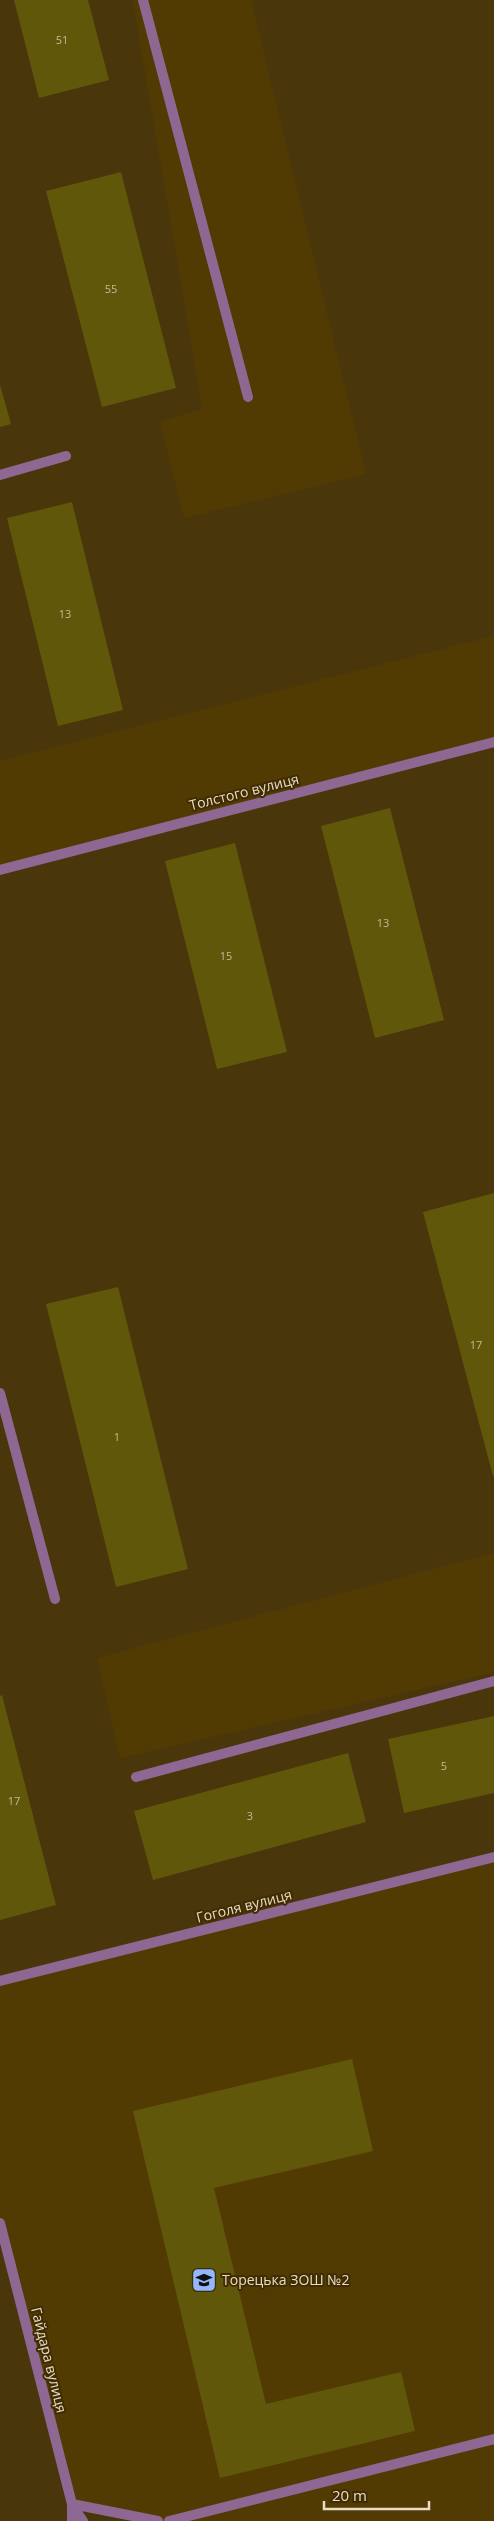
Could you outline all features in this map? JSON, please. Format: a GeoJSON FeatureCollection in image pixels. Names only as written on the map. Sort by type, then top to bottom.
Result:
{"type":"FeatureCollection","features":[{"type":"Feature","properties":{"kind":"street"},"geometry":{"type":"LineString","coordinates":[[144,0],[248,397]]}},
{"type":"Feature","properties":{"kind":"street"},"geometry":{"type":"LineString","coordinates":[[0,475],[66,456]]}},
{"type":"Feature","properties":{"kind":"street","name":"Толстого вулиця"},"geometry":{"type":"LineString","coordinates":[[0,870],[494,742]]}},
{"type":"Feature","properties":{"kind":"street"},"geometry":{"type":"LineString","coordinates":[[0,1393],[55,1599]]}},
{"type":"Feature","properties":{"kind":"street"},"geometry":{"type":"LineString","coordinates":[[136,1777],[494,1681]]}},
{"type":"Feature","properties":{"kind":"street","name":"Гоголя вулиця"},"geometry":{"type":"LineString","coordinates":[[0,1981],[494,1857]]}},
{"type":"Feature","properties":{"kind":"street","name":"Гайдара вулиця"},"geometry":{"type":"LineString","coordinates":[[0,2223],[72,2504]]}},
{"type":"Feature","properties":{"kind":"street"},"geometry":{"type":"LineString","coordinates":[[169,2521],[494,2439]]}},
{"type":"Feature","properties":{"kind":"street"},"geometry":{"type":"LineString","coordinates":[[72,2504],[72,2521]]}},
{"type":"Feature","properties":{"kind":"street"},"geometry":{"type":"LineString","coordinates":[[72,2504],[82,2521]]}},
{"type":"Feature","properties":{"kind":"street"},"geometry":{"type":"LineString","coordinates":[[72,2504],[158,2521]]}},
{"type":"Feature","properties":{"kind":"shaded area"},"geometry":{"type":"Polygon","coordinates":[[[133,0],[251,0],[366,474],[184,518],[160,422],[202,409],[133,0]]]}},
{"type":"Feature","properties":{"kind":"shaded area"},"geometry":{"type":"Polygon","coordinates":[[[494,636],[494,742],[0,870],[0,761],[494,636]]]}},
{"type":"Feature","properties":{"kind":"shaded area"},"geometry":{"type":"Polygon","coordinates":[[[494,1553],[494,1672],[120,1758],[97,1658],[494,1553]]]}},
{"type":"Feature","properties":{"kind":"shaded area"},"geometry":{"type":"Polygon","coordinates":[[[494,1857],[494,2521],[158,2521],[72,2504],[0,2223],[0,1981],[494,1857]]]}},
{"type":"Feature","properties":{"kind":"building"},"geometry":{"type":"Polygon","coordinates":[[[14,0],[88,0],[109,80],[39,98],[14,0]]]}},
{"type":"Feature","properties":{"kind":"building"},"geometry":{"type":"Polygon","coordinates":[[[121,172],[176,388],[102,407],[46,191],[121,172]]]}},
{"type":"Feature","properties":{"kind":"building"},"geometry":{"type":"Polygon","coordinates":[[[0,385],[11,424],[0,427],[0,385]]]}},
{"type":"Feature","properties":{"kind":"building"},"geometry":{"type":"Polygon","coordinates":[[[72,502],[123,710],[58,726],[7,518],[72,502]]]}},
{"type":"Feature","properties":{"kind":"building"},"geometry":{"type":"Polygon","coordinates":[[[390,808],[444,1020],[375,1038],[321,826],[390,808]]]}},
{"type":"Feature","properties":{"kind":"building"},"geometry":{"type":"Polygon","coordinates":[[[235,843],[287,1052],[217,1069],[165,861],[235,843]]]}},
{"type":"Feature","properties":{"kind":"building"},"geometry":{"type":"Polygon","coordinates":[[[494,1193],[494,1476],[493,1476],[423,1212],[494,1193]]]}},
{"type":"Feature","properties":{"kind":"building"},"geometry":{"type":"Polygon","coordinates":[[[118,1287],[188,1569],[116,1587],[46,1304],[118,1287]]]}},
{"type":"Feature","properties":{"kind":"building"},"geometry":{"type":"Polygon","coordinates":[[[2,1695],[56,1905],[0,1920],[0,1696],[2,1695]]]}},
{"type":"Feature","properties":{"kind":"building"},"geometry":{"type":"Polygon","coordinates":[[[494,1716],[494,1793],[404,1813],[388,1739],[494,1716]]]}},
{"type":"Feature","properties":{"kind":"building"},"geometry":{"type":"Polygon","coordinates":[[[348,1753],[366,1822],[153,1880],[134,1811],[348,1753]]]}},
{"type":"Feature","properties":{"kind":"building","name":"Торецька ЗОШ №2"},"geometry":{"type":"Polygon","coordinates":[[[352,2059],[373,2151],[214,2188],[266,2404],[401,2372],[415,2431],[220,2478],[133,2111],[352,2059]]]}},
{"type":"Feature","properties":{"kind":"place","name":"Торецька ЗОШ №2"},"geometry":{"type":"Point","coordinates":[204,2280]}}]}
